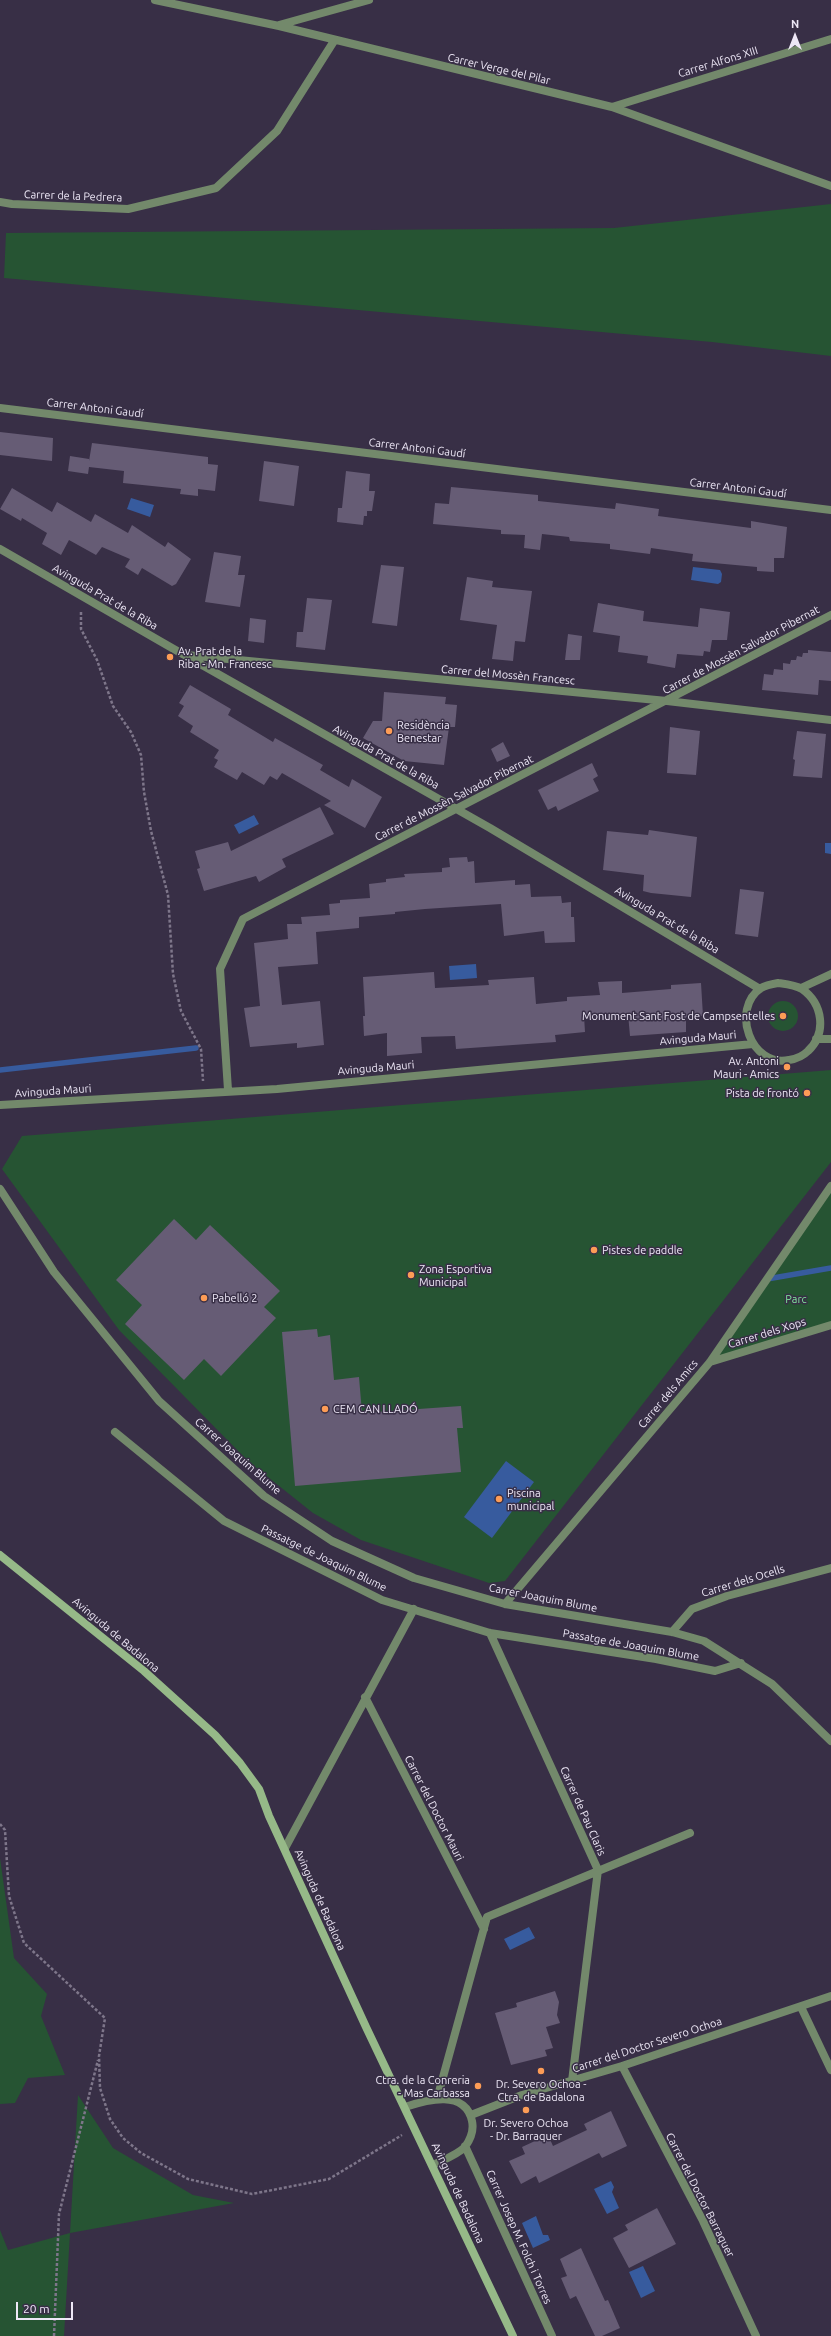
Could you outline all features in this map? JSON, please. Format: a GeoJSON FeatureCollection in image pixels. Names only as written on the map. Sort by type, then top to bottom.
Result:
{"type":"FeatureCollection","features":[{"type":"Feature","properties":{"kind":"street","name":"Carrer Verge del Pilar"},"geometry":{"type":"LineString","coordinates":[[155,0],[279,26],[334,41],[612,107],[831,186]]}},
{"type":"Feature","properties":{"kind":"street"},"geometry":{"type":"LineString","coordinates":[[279,26],[369,0]]}},
{"type":"Feature","properties":{"kind":"street","name":"Carrer Alfons XIII"},"geometry":{"type":"LineString","coordinates":[[612,107],[831,39]]}},
{"type":"Feature","properties":{"kind":"street","name":"Carrer de la Pedrera"},"geometry":{"type":"LineString","coordinates":[[0,202],[12,204],[128,209],[216,188],[277,130],[334,41]]}},
{"type":"Feature","properties":{"kind":"street","name":"Carrer Antoni Gaudí"},"geometry":{"type":"LineString","coordinates":[[0,408],[831,510]]}},
{"type":"Feature","properties":{"kind":"street","name":"Avinguda Prat de la Riba"},"geometry":{"type":"LineString","coordinates":[[0,549],[183,655],[456,809],[760,989]]}},
{"type":"Feature","properties":{"kind":"street","name":"Carrer de Mossèn Salvador Pibernat"},"geometry":{"type":"LineString","coordinates":[[228,1090],[220,969],[243,919],[831,615]]}},
{"type":"Feature","properties":{"kind":"street","name":"Carrer del Mossèn Francesc"},"geometry":{"type":"LineString","coordinates":[[183,655],[667,701],[831,720]]}},
{"type":"Feature","properties":{"kind":"street"},"geometry":{"type":"LineString","coordinates":[[801,988],[831,974]]}},
{"type":"Feature","properties":{"kind":"street"},"geometry":{"type":"LineString","coordinates":[[778,983],[801,988],[816,1003],[822,1020],[820,1031],[816,1039],[804,1056],[785,1061],[764,1056],[753,1044],[746,1024],[752,999],[760,989],[778,983]]}},
{"type":"Feature","properties":{"kind":"street"},"geometry":{"type":"LineString","coordinates":[[816,1039],[831,1039]]}},
{"type":"Feature","properties":{"kind":"street","name":"Avinguda Mauri"},"geometry":{"type":"LineString","coordinates":[[0,1105],[277,1088],[753,1044]]}},
{"type":"Feature","properties":{"kind":"street","name":"Carrer dels Amics"},"geometry":{"type":"LineString","coordinates":[[505,1604],[710,1362],[831,1186]]}},
{"type":"Feature","properties":{"kind":"street","name":"Carrer Joaquim Blume"},"geometry":{"type":"LineString","coordinates":[[0,1189],[54,1272],[159,1401],[264,1496],[332,1541],[414,1578],[505,1604],[672,1632],[704,1641],[772,1684],[831,1741]]}},
{"type":"Feature","properties":{"kind":"street","name":"Carrer dels Xops"},"geometry":{"type":"LineString","coordinates":[[710,1362],[831,1325]]}},
{"type":"Feature","properties":{"kind":"street","name":"Passatge de Joaquim Blume"},"geometry":{"type":"LineString","coordinates":[[115,1432],[224,1521],[382,1600],[490,1633],[656,1659],[715,1671],[741,1663]]}},
{"type":"Feature","properties":{"kind":"street","name":"Avinguda de Badalona"},"geometry":{"type":"LineString","coordinates":[[0,1555],[144,1671],[215,1735],[240,1763],[259,1790],[366,2028],[433,2165],[513,2336]]}},
{"type":"Feature","properties":{"kind":"street","name":"Carrer dels Ocells"},"geometry":{"type":"LineString","coordinates":[[672,1632],[692,1609],[726,1596],[831,1568]]}},
{"type":"Feature","properties":{"kind":"street"},"geometry":{"type":"LineString","coordinates":[[285,1848],[365,1697],[414,1609]]}},
{"type":"Feature","properties":{"kind":"street","name":"Carrer de Pau Claris"},"geometry":{"type":"LineString","coordinates":[[490,1633],[598,1870],[572,2081]]}},
{"type":"Feature","properties":{"kind":"street","name":"Carrer del Doctor Mauri"},"geometry":{"type":"LineString","coordinates":[[365,1697],[484,1929]]}},
{"type":"Feature","properties":{"kind":"street"},"geometry":{"type":"LineString","coordinates":[[438,2100],[487,1917],[690,1833]]}},
{"type":"Feature","properties":{"kind":"street","name":"Carrer del Doctor Severo Ochoa"},"geometry":{"type":"LineString","coordinates":[[471,2115],[522,2095],[622,2066],[831,1996]]}},
{"type":"Feature","properties":{"kind":"street"},"geometry":{"type":"LineString","coordinates":[[801,2007],[831,2070]]}},
{"type":"Feature","properties":{"kind":"street","name":"Carrer del Doctor Barraquer"},"geometry":{"type":"LineString","coordinates":[[622,2066],[703,2221],[756,2336]]}},
{"type":"Feature","properties":{"kind":"street"},"geometry":{"type":"LineString","coordinates":[[405,2107],[438,2100],[461,2103],[471,2115],[472,2134],[465,2146],[433,2165]]}},
{"type":"Feature","properties":{"kind":"street","name":"Carrer Josep M. Folch i Torres"},"geometry":{"type":"LineString","coordinates":[[465,2146],[552,2336]]}},
{"type":"Feature","properties":{"kind":"path"},"geometry":{"type":"LineString","coordinates":[[80,595],[81,629],[97,660],[113,706],[131,732],[142,755],[144,792],[168,895],[174,974],[181,1011],[201,1049],[204,1093]]}},
{"type":"Feature","properties":{"kind":"path"},"geometry":{"type":"LineString","coordinates":[[0,1824],[5,1830],[9,1896],[24,1943],[105,2018],[99,2056],[59,2214],[54,2336]]}},
{"type":"Feature","properties":{"kind":"path"},"geometry":{"type":"LineString","coordinates":[[99,2056],[100,2088],[110,2120],[123,2138],[142,2153],[188,2179],[252,2194],[329,2179],[415,2128]]}},
{"type":"Feature","properties":{"kind":"green space"},"geometry":{"type":"Polygon","coordinates":[[[831,204],[831,356],[712,342],[4,278],[6,233],[614,228],[831,204]]]}},
{"type":"Feature","properties":{"kind":"green space"},"geometry":{"type":"Polygon","coordinates":[[[783,1001],[794,1005],[798,1016],[794,1027],[783,1031],[772,1027],[768,1016],[772,1005],[783,1001]]]}},
{"type":"Feature","properties":{"kind":"green space","name":"Zona Esportiva Municipal"},"geometry":{"type":"Polygon","coordinates":[[[831,1070],[831,1162],[505,1581],[489,1583],[361,1540],[313,1513],[249,1462],[119,1330],[2,1169],[22,1136],[831,1070]]]}},
{"type":"Feature","properties":{"kind":"green space","name":"Parc"},"geometry":{"type":"Polygon","coordinates":[[[831,1186],[831,1325],[710,1362],[831,1186]]]}},
{"type":"Feature","properties":{"kind":"green space"},"geometry":{"type":"Polygon","coordinates":[[[0,1858],[14,1958],[47,1994],[41,2016],[65,2075],[28,2078],[15,2103],[0,2104],[0,1858]]]}},
{"type":"Feature","properties":{"kind":"green space"},"geometry":{"type":"Polygon","coordinates":[[[78,2095],[113,2148],[193,2195],[234,2203],[70,2233],[78,2095]]]}},
{"type":"Feature","properties":{"kind":"green space"},"geometry":{"type":"Polygon","coordinates":[[[0,2230],[8,2250],[70,2233],[64,2336],[0,2336],[0,2230]]]}},
{"type":"Feature","properties":{"kind":"water"},"geometry":{"type":"Polygon","coordinates":[[[131,498],[154,505],[150,517],[127,509],[131,498]]]}},
{"type":"Feature","properties":{"kind":"water"},"geometry":{"type":"Polygon","coordinates":[[[693,567],[720,570],[722,574],[721,582],[718,584],[691,580],[693,567]]]}},
{"type":"Feature","properties":{"kind":"water"},"geometry":{"type":"Polygon","coordinates":[[[254,815],[259,824],[239,834],[234,825],[254,815]]]}},
{"type":"Feature","properties":{"kind":"water"},"geometry":{"type":"Polygon","coordinates":[[[825,843],[831,843],[831,854],[825,853],[825,843]]]}},
{"type":"Feature","properties":{"kind":"water"},"geometry":{"type":"Polygon","coordinates":[[[476,964],[477,978],[450,980],[449,966],[476,964]]]}},
{"type":"Feature","properties":{"kind":"water","name":"Piscina municipal"},"geometry":{"type":"Polygon","coordinates":[[[506,1461],[534,1482],[492,1538],[464,1517],[506,1461]]]}},
{"type":"Feature","properties":{"kind":"water"},"geometry":{"type":"Polygon","coordinates":[[[529,1927],[535,1938],[510,1950],[504,1939],[529,1927]]]}},
{"type":"Feature","properties":{"kind":"water"},"geometry":{"type":"Polygon","coordinates":[[[611,2181],[614,2187],[612,2192],[619,2208],[607,2214],[594,2189],[611,2181]]]}},
{"type":"Feature","properties":{"kind":"water"},"geometry":{"type":"Polygon","coordinates":[[[536,2216],[543,2235],[548,2235],[550,2240],[533,2248],[522,2223],[536,2216]]]}},
{"type":"Feature","properties":{"kind":"water"},"geometry":{"type":"Polygon","coordinates":[[[643,2266],[655,2291],[641,2298],[629,2272],[643,2266]]]}},
{"type":"Feature","properties":{"kind":"building"},"geometry":{"type":"Polygon","coordinates":[[[0,432],[53,438],[52,461],[0,455],[0,432]]]}},
{"type":"Feature","properties":{"kind":"building"},"geometry":{"type":"Polygon","coordinates":[[[92,443],[208,457],[208,464],[218,465],[215,491],[198,489],[198,496],[180,494],[181,489],[123,483],[124,471],[89,467],[88,474],[68,471],[70,456],[89,459],[89,461],[92,443]]]}},
{"type":"Feature","properties":{"kind":"building"},"geometry":{"type":"Polygon","coordinates":[[[264,461],[299,466],[294,506],[259,501],[264,461]]]}},
{"type":"Feature","properties":{"kind":"building"},"geometry":{"type":"Polygon","coordinates":[[[346,471],[370,474],[369,491],[375,491],[372,511],[367,511],[367,516],[364,516],[363,525],[337,522],[338,508],[342,508],[346,471]]]}},
{"type":"Feature","properties":{"kind":"building"},"geometry":{"type":"Polygon","coordinates":[[[451,487],[538,495],[538,501],[615,509],[616,503],[659,509],[658,516],[751,528],[751,521],[787,527],[784,558],[774,558],[774,572],[757,571],[757,567],[692,561],[693,554],[651,548],[650,554],[610,549],[610,544],[570,541],[569,537],[542,534],[540,550],[524,548],[525,535],[501,534],[501,530],[433,524],[435,503],[449,504],[451,487]]]}},
{"type":"Feature","properties":{"kind":"building"},"geometry":{"type":"Polygon","coordinates":[[[12,488],[52,512],[57,502],[91,522],[95,514],[128,533],[132,525],[165,547],[168,542],[191,559],[176,584],[172,586],[142,568],[138,575],[125,567],[130,559],[102,547],[96,555],[69,540],[61,555],[42,544],[47,533],[22,518],[21,521],[0,509],[12,488]]]}},
{"type":"Feature","properties":{"kind":"building"},"geometry":{"type":"Polygon","coordinates":[[[214,552],[241,556],[238,575],[245,575],[240,607],[205,602],[214,552]]]}},
{"type":"Feature","properties":{"kind":"building"},"geometry":{"type":"Polygon","coordinates":[[[381,565],[404,567],[397,626],[372,623],[381,565]]]}},
{"type":"Feature","properties":{"kind":"building"},"geometry":{"type":"Polygon","coordinates":[[[467,577],[493,581],[492,587],[532,591],[525,642],[515,641],[513,661],[492,659],[497,625],[460,620],[467,577]]]}},
{"type":"Feature","properties":{"kind":"building"},"geometry":{"type":"Polygon","coordinates":[[[307,598],[332,600],[325,650],[296,647],[297,632],[303,632],[307,598]]]}},
{"type":"Feature","properties":{"kind":"building"},"geometry":{"type":"Polygon","coordinates":[[[598,603],[644,611],[643,621],[698,627],[700,608],[730,612],[727,640],[712,640],[710,652],[704,651],[703,656],[677,654],[675,668],[647,663],[648,656],[618,652],[620,636],[593,632],[598,603]]]}},
{"type":"Feature","properties":{"kind":"building"},"geometry":{"type":"Polygon","coordinates":[[[250,618],[266,620],[264,643],[248,641],[250,618]]]}},
{"type":"Feature","properties":{"kind":"building"},"geometry":{"type":"Polygon","coordinates":[[[568,634],[582,636],[580,660],[565,660],[568,634]]]}},
{"type":"Feature","properties":{"kind":"building"},"geometry":{"type":"Polygon","coordinates":[[[808,650],[831,652],[831,681],[819,680],[818,695],[762,690],[764,674],[773,675],[774,669],[783,670],[783,663],[790,664],[791,660],[796,660],[797,656],[802,657],[803,653],[808,653],[808,650]]]}},
{"type":"Feature","properties":{"kind":"building"},"geometry":{"type":"Polygon","coordinates":[[[190,685],[231,709],[228,715],[273,742],[275,738],[323,765],[320,770],[349,787],[352,779],[382,797],[365,828],[324,805],[331,801],[282,773],[277,780],[270,776],[264,785],[242,772],[237,780],[214,767],[218,760],[214,758],[219,750],[190,732],[193,726],[178,716],[184,706],[179,703],[190,685]]]}},
{"type":"Feature","properties":{"kind":"building","name":"Residència Benestar"},"geometry":{"type":"Polygon","coordinates":[[[384,692],[446,697],[445,704],[457,705],[455,727],[449,727],[444,765],[404,761],[363,738],[373,721],[382,721],[384,692]]]}},
{"type":"Feature","properties":{"kind":"building"},"geometry":{"type":"Polygon","coordinates":[[[670,727],[700,731],[696,775],[667,773],[670,727]]]}},
{"type":"Feature","properties":{"kind":"building"},"geometry":{"type":"Polygon","coordinates":[[[797,731],[826,734],[822,778],[793,776],[795,760],[793,759],[797,731]]]}},
{"type":"Feature","properties":{"kind":"building"},"geometry":{"type":"Polygon","coordinates":[[[503,742],[510,756],[497,762],[491,749],[503,742]]]}},
{"type":"Feature","properties":{"kind":"building"},"geometry":{"type":"Polygon","coordinates":[[[592,763],[598,776],[593,779],[599,791],[558,811],[556,806],[548,810],[538,790],[592,763]]]}},
{"type":"Feature","properties":{"kind":"building"},"geometry":{"type":"Polygon","coordinates":[[[320,807],[334,834],[282,859],[286,867],[259,882],[256,876],[204,891],[197,869],[200,868],[195,851],[228,842],[231,851],[320,807]]]}},
{"type":"Feature","properties":{"kind":"building"},"geometry":{"type":"Polygon","coordinates":[[[649,830],[697,837],[691,897],[643,891],[644,875],[603,870],[607,831],[648,835],[649,830]]]}},
{"type":"Feature","properties":{"kind":"building"},"geometry":{"type":"Polygon","coordinates":[[[467,857],[468,862],[474,861],[475,883],[515,880],[515,885],[530,884],[531,897],[561,896],[562,903],[571,902],[571,917],[574,917],[575,942],[545,943],[544,931],[504,936],[501,904],[425,909],[395,912],[395,914],[359,917],[359,928],[316,932],[318,964],[278,967],[282,1005],[320,1001],[324,1045],[297,1048],[297,1043],[250,1047],[244,1008],[260,1006],[254,943],[288,939],[287,924],[302,924],[301,917],[330,915],[329,904],[340,903],[340,900],[370,898],[369,884],[386,882],[386,879],[405,877],[404,874],[442,872],[442,868],[450,867],[449,858],[467,857]]]}},
{"type":"Feature","properties":{"kind":"building"},"geometry":{"type":"Polygon","coordinates":[[[740,889],[764,892],[758,937],[735,934],[740,889]]]}},
{"type":"Feature","properties":{"kind":"building"},"geometry":{"type":"Polygon","coordinates":[[[434,972],[435,988],[489,985],[488,980],[534,977],[536,1004],[567,1001],[567,997],[600,995],[598,982],[622,981],[622,993],[671,989],[671,985],[701,983],[703,1016],[686,1017],[686,1032],[630,1036],[628,1014],[584,1016],[585,1032],[555,1035],[556,1042],[456,1049],[455,1036],[421,1037],[422,1053],[387,1056],[387,1033],[364,1036],[363,1016],[365,1016],[363,977],[434,972]]]}},
{"type":"Feature","properties":{"kind":"building","name":"Pabelló 2"},"geometry":{"type":"Polygon","coordinates":[[[174,1219],[196,1240],[210,1225],[280,1291],[264,1307],[276,1318],[221,1376],[204,1359],[184,1380],[125,1324],[142,1305],[116,1280],[174,1219]]]}},
{"type":"Feature","properties":{"kind":"building","name":"CEM CAN LLADÓ"},"geometry":{"type":"Polygon","coordinates":[[[317,1329],[318,1337],[330,1335],[334,1380],[359,1377],[362,1413],[461,1406],[463,1428],[457,1428],[461,1472],[295,1486],[282,1332],[317,1329]]]}},
{"type":"Feature","properties":{"kind":"building"},"geometry":{"type":"Polygon","coordinates":[[[555,1991],[559,2002],[557,2015],[560,2023],[546,2027],[553,2048],[545,2050],[547,2056],[511,2065],[495,2013],[517,2007],[516,2003],[555,1991]]]}},
{"type":"Feature","properties":{"kind":"building"},"geometry":{"type":"Polygon","coordinates":[[[611,2111],[627,2146],[602,2158],[599,2153],[539,2183],[536,2176],[521,2184],[509,2161],[525,2154],[522,2147],[548,2135],[553,2146],[587,2130],[584,2124],[611,2111]]]}},
{"type":"Feature","properties":{"kind":"building"},"geometry":{"type":"Polygon","coordinates":[[[657,2208],[676,2244],[629,2268],[613,2238],[628,2230],[625,2225],[657,2208]]]}},
{"type":"Feature","properties":{"kind":"building"},"geometry":{"type":"Polygon","coordinates":[[[581,2248],[605,2301],[608,2300],[620,2328],[602,2336],[595,2336],[576,2296],[570,2299],[561,2278],[567,2276],[560,2259],[581,2248]]]}},
{"type":"Feature","properties":{"kind":"waterway"},"geometry":{"type":"LineString","coordinates":[[0,1070],[196,1048]]}},
{"type":"Feature","properties":{"kind":"waterway"},"geometry":{"type":"LineString","coordinates":[[767,1279],[831,1268]]}},
{"type":"Feature","properties":{"kind":"place","name":"Av. Prat de la Riba - Mn. Francesc"},"geometry":{"type":"Point","coordinates":[170,657]}},
{"type":"Feature","properties":{"kind":"place","name":"Residència Benestar"},"geometry":{"type":"Point","coordinates":[389,731]}},
{"type":"Feature","properties":{"kind":"place","name":"Monument Sant Fost de Campsentelles"},"geometry":{"type":"Point","coordinates":[783,1016]}},
{"type":"Feature","properties":{"kind":"place","name":"Av. Antoni Mauri - Amics"},"geometry":{"type":"Point","coordinates":[787,1067]}},
{"type":"Feature","properties":{"kind":"place","name":"Pista de frontó"},"geometry":{"type":"Point","coordinates":[807,1093]}},
{"type":"Feature","properties":{"kind":"place","name":"Pistes de paddle"},"geometry":{"type":"Point","coordinates":[594,1250]}},
{"type":"Feature","properties":{"kind":"place","name":"Zona Esportiva Municipal"},"geometry":{"type":"Point","coordinates":[411,1275]}},
{"type":"Feature","properties":{"kind":"place","name":"Pabelló 2"},"geometry":{"type":"Point","coordinates":[204,1298]}},
{"type":"Feature","properties":{"kind":"place","name":"CEM CAN LLADÓ"},"geometry":{"type":"Point","coordinates":[325,1409]}},
{"type":"Feature","properties":{"kind":"place","name":"Piscina municipal"},"geometry":{"type":"Point","coordinates":[499,1499]}},
{"type":"Feature","properties":{"kind":"place","name":"Dr. Severo Ochoa - Ctra. de Badalona"},"geometry":{"type":"Point","coordinates":[541,2071]}},
{"type":"Feature","properties":{"kind":"place","name":"Ctra. de la Conreria - Mas Carbassa"},"geometry":{"type":"Point","coordinates":[478,2086]}},
{"type":"Feature","properties":{"kind":"place","name":"Dr. Severo Ochoa - Dr. Barraquer"},"geometry":{"type":"Point","coordinates":[526,2110]}}]}
